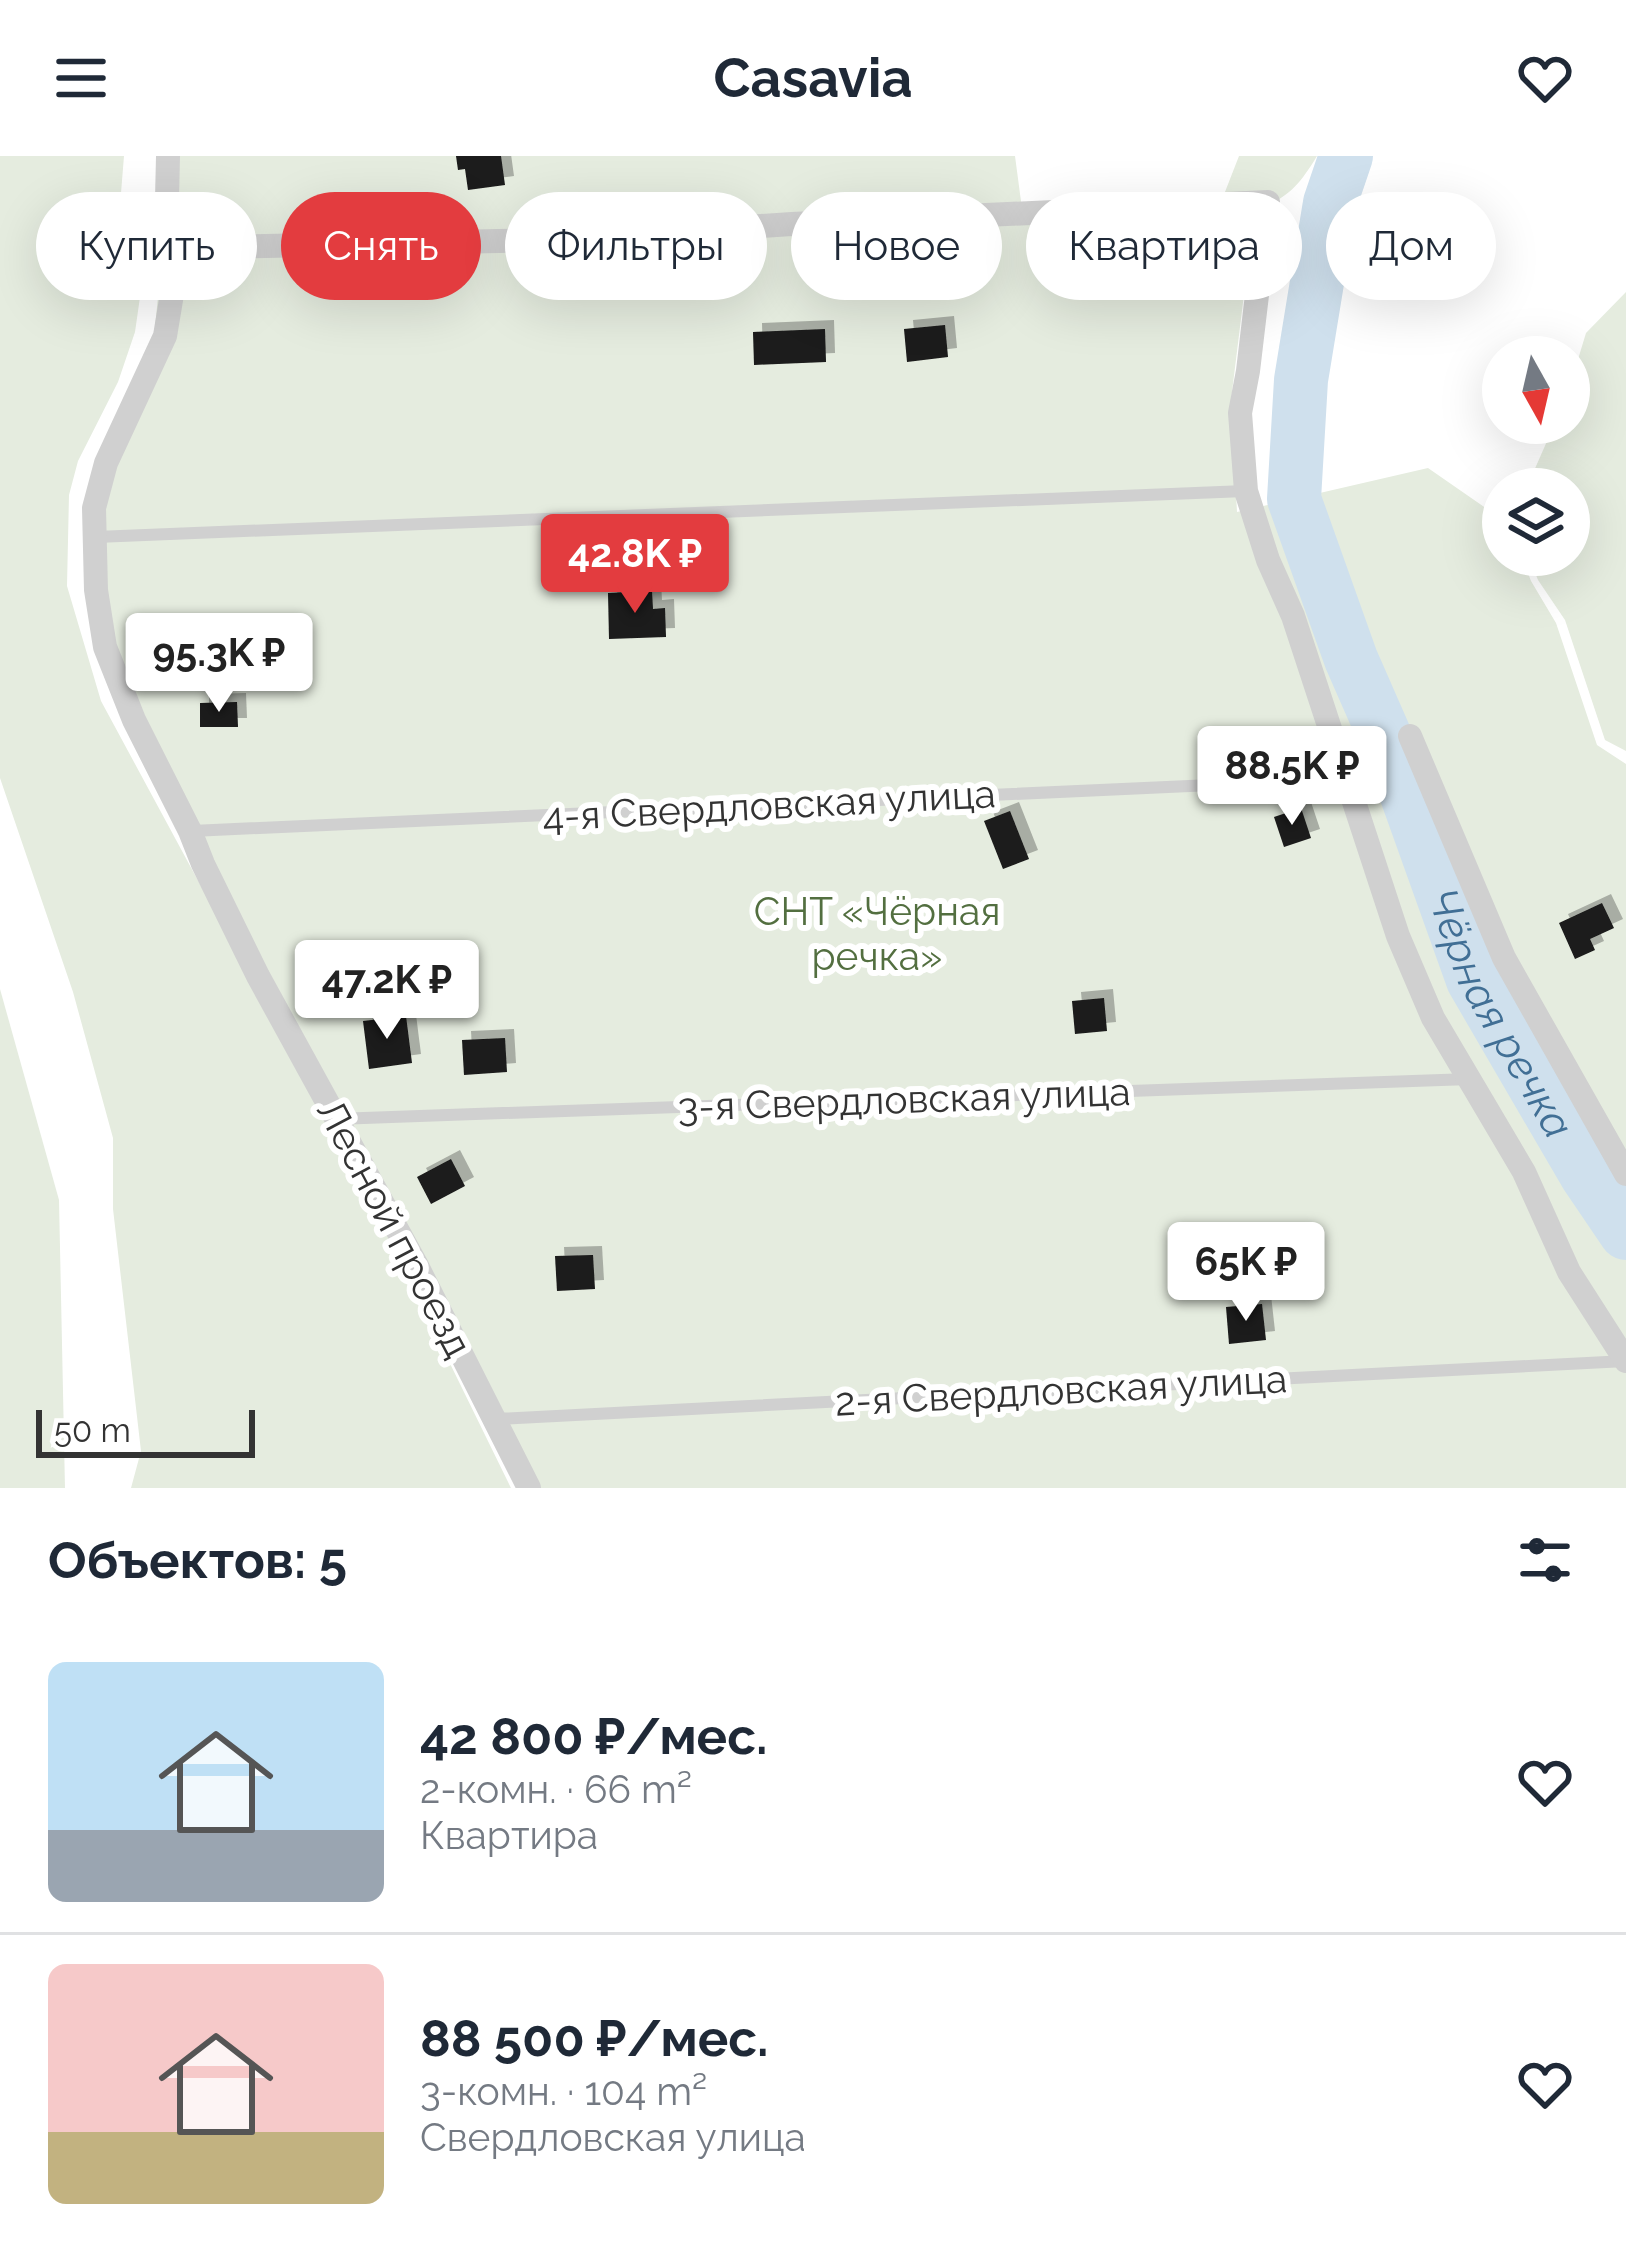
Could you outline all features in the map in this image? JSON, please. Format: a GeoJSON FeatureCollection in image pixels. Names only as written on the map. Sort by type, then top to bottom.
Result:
{"type":"FeatureCollection","features":[{"type":"Feature","properties":{"kind":"street","name":"Лесной проезд"},"geometry":{"type":"LineString","coordinates":[[167,192],[168,156]]}},
{"type":"Feature","properties":{"kind":"street"},"geometry":{"type":"LineString","coordinates":[[257,246],[547,240],[1268,202],[1240,412],[1246,490],[1268,560],[1293,616],[1398,936],[1433,1018],[1524,1172],[1569,1272],[1626,1361]]}},
{"type":"Feature","properties":{"kind":"street","name":"Лесной проезд"},"geometry":{"type":"LineString","coordinates":[[171,300],[165,336],[106,464],[94,508],[96,590],[105,647],[134,720],[258,976],[529,1488]]}},
{"type":"Feature","properties":{"kind":"street"},"geometry":{"type":"LineString","coordinates":[[1410,736],[1504,958],[1626,1174]]}},
{"type":"Feature","properties":{"kind":"lane"},"geometry":{"type":"LineString","coordinates":[[97,537],[1246,490]]}},
{"type":"Feature","properties":{"kind":"lane","name":"4-я Свердловская улица"},"geometry":{"type":"LineString","coordinates":[[190,831],[1347,779]]}},
{"type":"Feature","properties":{"kind":"lane","name":"3-я Свердловская улица"},"geometry":{"type":"LineString","coordinates":[[336,1118],[1471,1079]]}},
{"type":"Feature","properties":{"kind":"lane","name":"2-я Свердловская улица"},"geometry":{"type":"LineString","coordinates":[[496,1420],[1626,1361]]}},
{"type":"Feature","properties":{"kind":"green space"},"geometry":{"type":"Polygon","coordinates":[[[0,156],[124,156],[121,192],[36,192],[36,300],[140,300],[135,332],[118,382],[78,461],[69,495],[67,586],[101,701],[363,1186],[511,1488],[131,1488],[141,1451],[113,1209],[113,1138],[73,992],[0,778],[0,156]]]}},
{"type":"Feature","properties":{"kind":"green space","name":"СНТ «Чёрная речка»"},"geometry":{"type":"Polygon","coordinates":[[[172,156],[1015,156],[1026,224],[1026,300],[1243,300],[1231,400],[1237,512],[1428,468],[1482,505],[1482,576],[1529,576],[1556,623],[1597,745],[1626,764],[1626,1488],[539,1488],[261,971],[109,640],[101,502],[154,337],[158,300],[257,300],[257,192],[168,192],[172,156]]]}},
{"type":"Feature","properties":{"kind":"green space","name":"СНТ «Чёрная речка»"},"geometry":{"type":"Polygon","coordinates":[[[1239,156],[1317,156],[1291,190],[1225,192],[1239,156]]]}},
{"type":"Feature","properties":{"kind":"green space"},"geometry":{"type":"Polygon","coordinates":[[[1626,292],[1626,751],[1605,740],[1565,620],[1536,576],[1590,576],[1590,468],[1535,468],[1546,444],[1590,444],[1590,336],[1586,333],[1626,292]]]}},
{"type":"Feature","properties":{"kind":"green space"},"geometry":{"type":"Polygon","coordinates":[[[0,989],[59,1200],[65,1488],[0,1488],[0,989]]]}},
{"type":"Feature","properties":{"kind":"building"},"geometry":{"type":"Polygon","coordinates":[[[456,156],[501,156],[505,185],[468,190],[465,169],[458,170],[456,156]]]}},
{"type":"Feature","properties":{"kind":"building"},"geometry":{"type":"Polygon","coordinates":[[[945,325],[948,357],[907,362],[904,329],[945,325]]]}},
{"type":"Feature","properties":{"kind":"building"},"geometry":{"type":"Polygon","coordinates":[[[825,329],[826,362],[754,365],[753,332],[825,329]]]}},
{"type":"Feature","properties":{"kind":"building"},"geometry":{"type":"Polygon","coordinates":[[[652,591],[653,609],[665,608],[666,637],[609,639],[608,593],[652,591]]]}},
{"type":"Feature","properties":{"kind":"building"},"geometry":{"type":"Polygon","coordinates":[[[237,702],[238,727],[200,727],[200,703],[237,702]]]}},
{"type":"Feature","properties":{"kind":"building"},"geometry":{"type":"Polygon","coordinates":[[[1301,808],[1311,838],[1284,847],[1274,817],[1301,808]]]}},
{"type":"Feature","properties":{"kind":"building"},"geometry":{"type":"Polygon","coordinates":[[[1010,811],[1029,859],[1003,869],[984,821],[1010,811]]]}},
{"type":"Feature","properties":{"kind":"building"},"geometry":{"type":"Polygon","coordinates":[[[1602,903],[1614,928],[1590,939],[1595,950],[1575,959],[1559,923],[1602,903]]]}},
{"type":"Feature","properties":{"kind":"building"},"geometry":{"type":"Polygon","coordinates":[[[1104,998],[1107,1031],[1075,1034],[1072,1001],[1104,998]]]}},
{"type":"Feature","properties":{"kind":"building"},"geometry":{"type":"Polygon","coordinates":[[[406,1016],[412,1063],[369,1069],[363,1021],[406,1016]]]}},
{"type":"Feature","properties":{"kind":"building"},"geometry":{"type":"Polygon","coordinates":[[[505,1038],[507,1072],[464,1075],[462,1040],[505,1038]]]}},
{"type":"Feature","properties":{"kind":"building"},"geometry":{"type":"Polygon","coordinates":[[[451,1159],[465,1186],[431,1204],[417,1177],[451,1159]]]}},
{"type":"Feature","properties":{"kind":"building"},"geometry":{"type":"Polygon","coordinates":[[[593,1255],[595,1289],[557,1291],[555,1256],[593,1255]]]}},
{"type":"Feature","properties":{"kind":"building"},"geometry":{"type":"Polygon","coordinates":[[[1262,1304],[1266,1340],[1229,1344],[1226,1307],[1262,1304]]]}},
{"type":"Feature","properties":{"kind":"waterway","name":"Чёрная речка"},"geometry":{"type":"LineString","coordinates":[[1346,156],[1330,203],[1301,380],[1294,499],[1473,980],[1586,1174],[1626,1233]]}}]}
